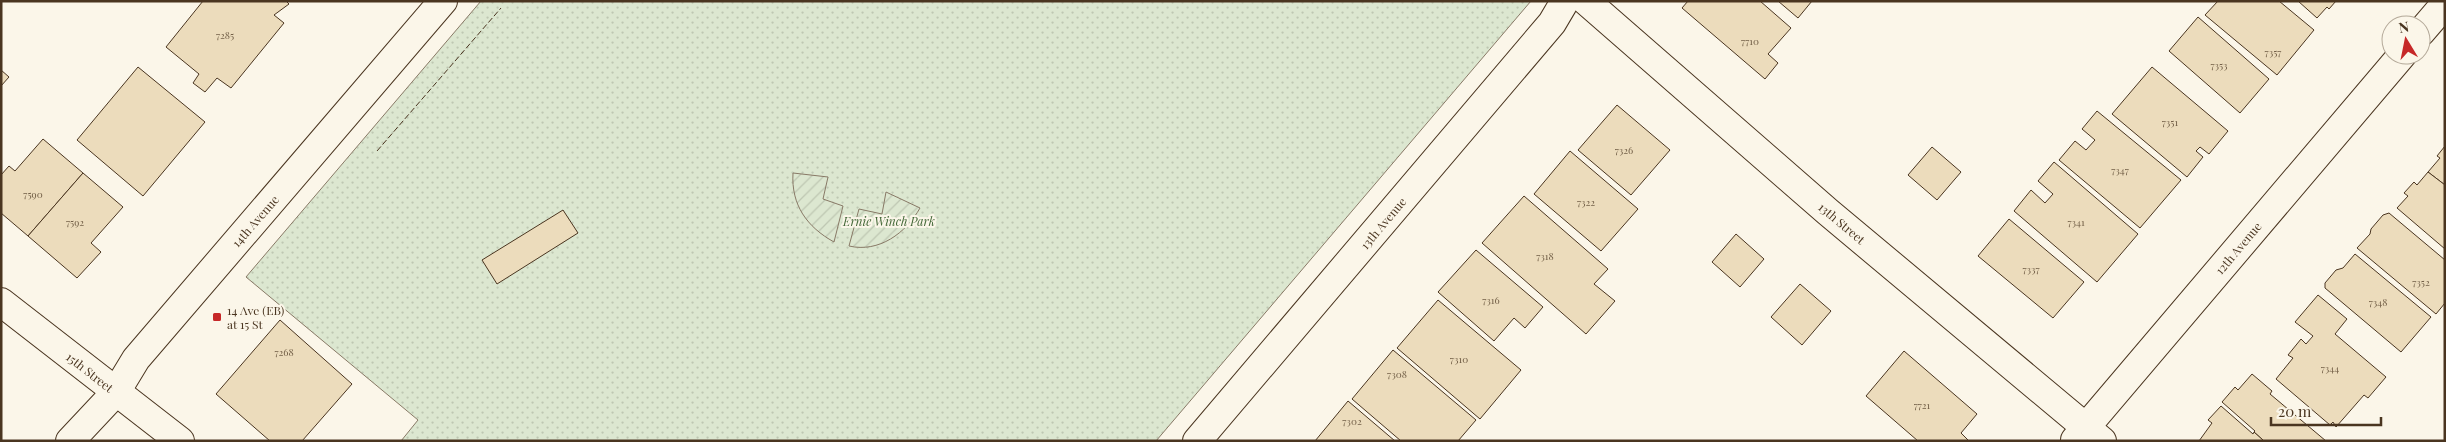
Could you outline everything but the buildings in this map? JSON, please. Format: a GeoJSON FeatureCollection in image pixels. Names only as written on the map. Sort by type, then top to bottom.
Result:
{"type":"FeatureCollection","features":[{"type":"Feature","properties":{"kind":"street","name":"14th Avenue"},"geometry":{"type":"LineString","coordinates":[[70,441],[116,392],[136,359],[443,1]]}},
{"type":"Feature","properties":{"kind":"street","name":"13th Avenue"},"geometry":{"type":"LineString","coordinates":[[1197,441],[1552,23],[1565,1]]}},
{"type":"Feature","properties":{"kind":"street","name":"13th Street"},"geometry":{"type":"LineString","coordinates":[[1586,1],[2088,436]]}},
{"type":"Feature","properties":{"kind":"street"},"geometry":{"type":"LineString","coordinates":[[2431,20],[2445,4]]}},
{"type":"Feature","properties":{"kind":"street","name":"12th Avenue"},"geometry":{"type":"LineString","coordinates":[[2088,436],[2394,65]]}},
{"type":"Feature","properties":{"kind":"street","name":"15th Street"},"geometry":{"type":"LineString","coordinates":[[1,302],[180,441]]}},
{"type":"Feature","properties":{"kind":"green space","name":"Ernie Winch Park"},"geometry":{"type":"Polygon","coordinates":[[[481,1],[1531,1],[1156,441],[401,441],[418,420],[246,277],[481,1]]]}},
{"type":"Feature","properties":{"kind":"green space"},"geometry":{"type":"Polygon","coordinates":[[[793,173],[828,177],[823,199],[843,206],[834,242],[816,229],[803,214],[795,195],[793,173]]]}},
{"type":"Feature","properties":{"kind":"green space"},"geometry":{"type":"Polygon","coordinates":[[[886,192],[920,208],[899,233],[881,244],[871,247],[849,246],[859,209],[882,214],[886,192]]]}},
{"type":"Feature","properties":{"kind":"fence"},"geometry":{"type":"LineString","coordinates":[[377,151],[501,8]]}},
{"type":"Feature","properties":{"kind":"place","name":"14 Ave (EB) at 15 St"},"geometry":{"type":"Point","coordinates":[217,317]}}]}
